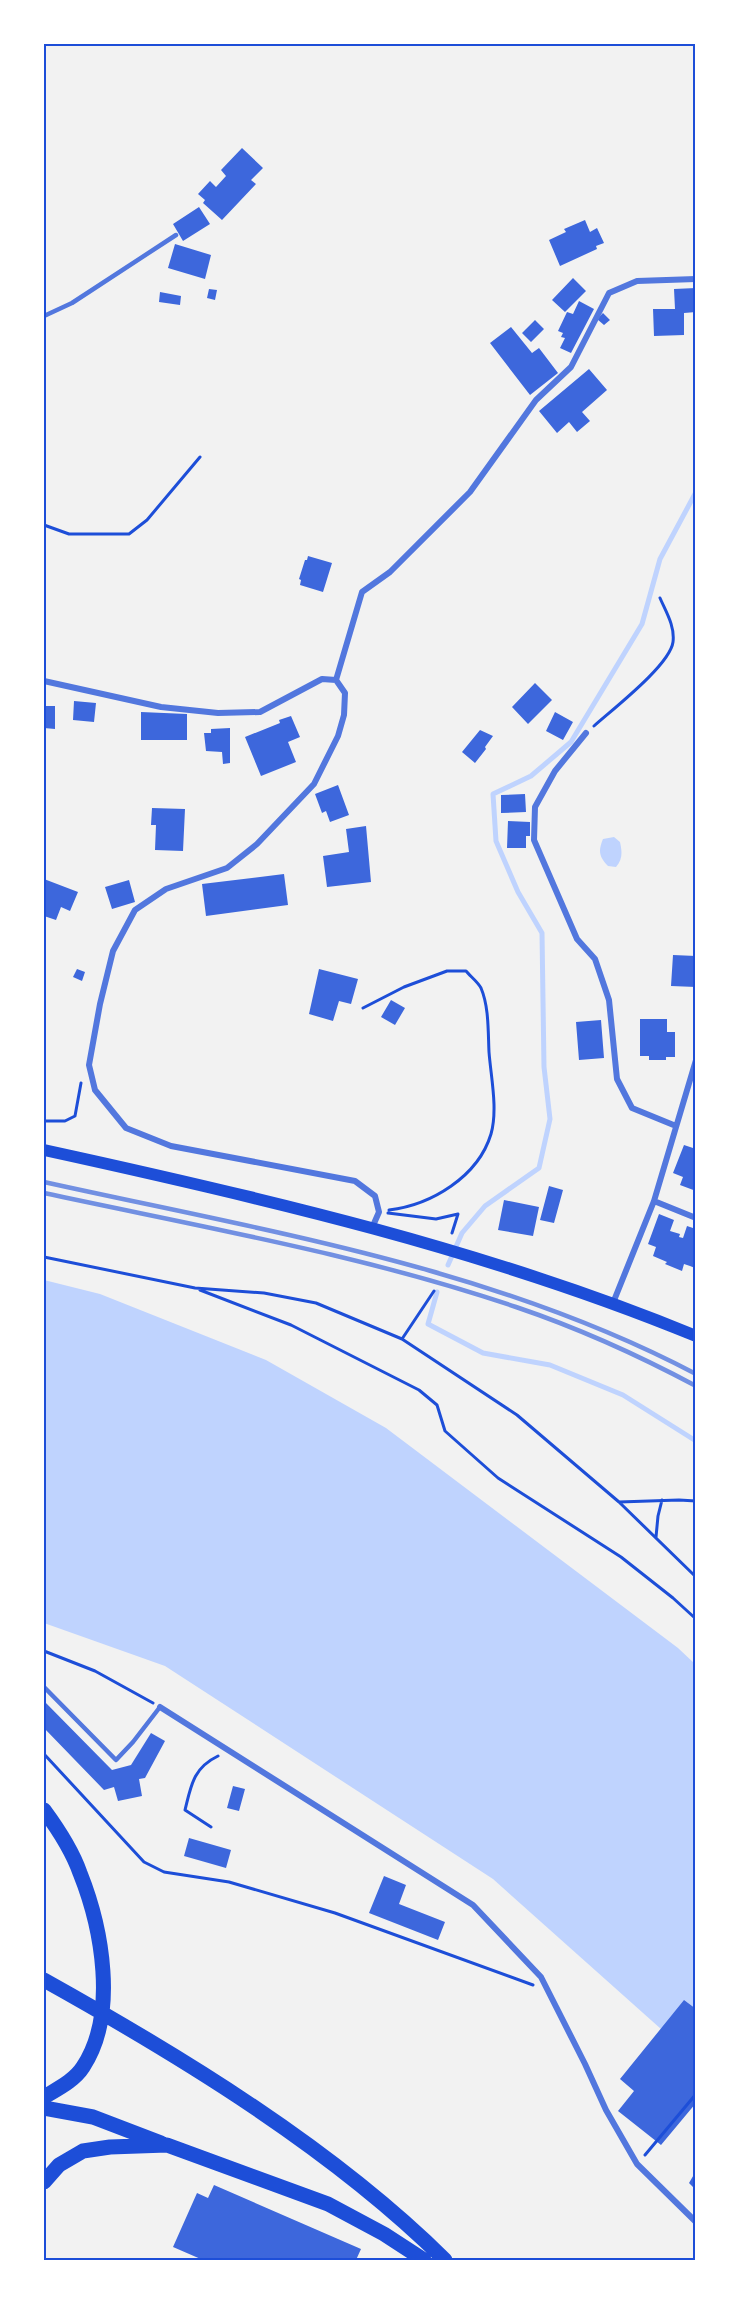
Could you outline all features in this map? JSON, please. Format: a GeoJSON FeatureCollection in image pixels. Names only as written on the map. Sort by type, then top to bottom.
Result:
{"type":"FeatureCollection","features":[{"type":"Feature","properties":{"kind":"main road"},"geometry":{"type":"LineString","coordinates":[[44,1150],[140,1171],[372,1229],[613,1303],[696,1336]]}},
{"type":"Feature","properties":{"kind":"main road"},"geometry":{"type":"LineString","coordinates":[[44,1810],[60,1832],[84,1883],[95,1917],[101,1952],[103,1994],[96,2042],[82,2069],[65,2084],[44,2097]]}},
{"type":"Feature","properties":{"kind":"main road"},"geometry":{"type":"LineString","coordinates":[[44,1980],[244,2100],[335,2166],[445,2260]]}},
{"type":"Feature","properties":{"kind":"main road"},"geometry":{"type":"LineString","coordinates":[[44,2108],[93,2117],[328,2204],[384,2234],[424,2260]]}},
{"type":"Feature","properties":{"kind":"main road"},"geometry":{"type":"LineString","coordinates":[[44,2182],[58,2165],[83,2151],[110,2146],[167,2145]]}},
{"type":"Feature","properties":{"kind":"street"},"geometry":{"type":"LineString","coordinates":[[336,680],[362,592],[390,572],[470,492],[536,400],[571,367],[609,293],[637,281],[696,279]]}},
{"type":"Feature","properties":{"kind":"street"},"geometry":{"type":"LineString","coordinates":[[44,681],[161,707],[218,713],[260,712],[322,679],[336,680]]}},
{"type":"Feature","properties":{"kind":"street"},"geometry":{"type":"LineString","coordinates":[[336,680],[345,693],[344,715],[338,736],[314,784],[258,844],[227,868],[165,889],[135,910],[113,951],[91,1045],[89,1065],[95,1090],[126,1128],[171,1146],[355,1181],[375,1196],[379,1212],[372,1229]]}},
{"type":"Feature","properties":{"kind":"street"},"geometry":{"type":"LineString","coordinates":[[586,733],[555,771],[535,807],[534,840],[577,939],[595,959],[609,1000],[617,1079],[632,1108],[676,1126]]}},
{"type":"Feature","properties":{"kind":"street"},"geometry":{"type":"LineString","coordinates":[[613,1303],[654,1201],[696,1060]]}},
{"type":"Feature","properties":{"kind":"street"},"geometry":{"type":"LineString","coordinates":[[654,1201],[696,1218]]}},
{"type":"Feature","properties":{"kind":"street"},"geometry":{"type":"LineString","coordinates":[[160,1707],[473,1905],[541,1977],[606,2110],[637,2164],[696,2222]]}},
{"type":"Feature","properties":{"kind":"lane"},"geometry":{"type":"LineString","coordinates":[[44,316],[72,303],[176,235]]}},
{"type":"Feature","properties":{"kind":"lane"},"geometry":{"type":"LineString","coordinates":[[44,1687],[116,1760],[160,1707]]}},
{"type":"Feature","properties":{"kind":"path"},"geometry":{"type":"LineString","coordinates":[[44,525],[69,534],[129,534],[147,519],[200,457]]}},
{"type":"Feature","properties":{"kind":"path"},"geometry":{"type":"LineString","coordinates":[[586,733],[664,663],[673,643],[672,624],[660,598]]}},
{"type":"Feature","properties":{"kind":"path"},"geometry":{"type":"LineString","coordinates":[[363,1008],[404,987],[447,971],[465,971],[480,986],[487,1016],[493,1107],[491,1134],[479,1160],[447,1190],[409,1208],[379,1212]]}},
{"type":"Feature","properties":{"kind":"path"},"geometry":{"type":"LineString","coordinates":[[44,1121],[65,1121],[75,1116],[81,1083],[91,1073]]}},
{"type":"Feature","properties":{"kind":"path"},"geometry":{"type":"LineString","coordinates":[[398,1214],[436,1219],[458,1214],[452,1233]]}},
{"type":"Feature","properties":{"kind":"path"},"geometry":{"type":"LineString","coordinates":[[44,1257],[195,1288],[264,1293],[316,1303],[402,1339],[517,1414],[619,1502],[696,1576]]}},
{"type":"Feature","properties":{"kind":"path"},"geometry":{"type":"LineString","coordinates":[[195,1288],[291,1325],[419,1390],[437,1405],[445,1431],[498,1478],[621,1557],[696,1619]]}},
{"type":"Feature","properties":{"kind":"path"},"geometry":{"type":"LineString","coordinates":[[402,1339],[434,1291]]}},
{"type":"Feature","properties":{"kind":"path"},"geometry":{"type":"LineString","coordinates":[[656,1538],[662,1500]]}},
{"type":"Feature","properties":{"kind":"path"},"geometry":{"type":"LineString","coordinates":[[619,1502],[696,1501]]}},
{"type":"Feature","properties":{"kind":"path"},"geometry":{"type":"LineString","coordinates":[[44,1651],[95,1671],[160,1707]]}},
{"type":"Feature","properties":{"kind":"path"},"geometry":{"type":"LineString","coordinates":[[211,1827],[185,1810],[193,1778],[211,1760],[230,1750]]}},
{"type":"Feature","properties":{"kind":"path"},"geometry":{"type":"LineString","coordinates":[[44,1754],[144,1862],[164,1872],[229,1882],[324,1910],[548,1991]]}},
{"type":"Feature","properties":{"kind":"path"},"geometry":{"type":"LineString","coordinates":[[637,2164],[696,2094]]}},
{"type":"Feature","properties":{"kind":"water"},"geometry":{"type":"Polygon","coordinates":[[[614,837],[620,842],[621,852],[620,861],[616,867],[608,866],[601,857],[600,850],[603,839],[614,837]]]}},
{"type":"Feature","properties":{"kind":"water"},"geometry":{"type":"Polygon","coordinates":[[[44,1280],[100,1294],[266,1360],[386,1428],[678,1648],[695,1664],[695,2009],[661,2029],[493,1879],[165,1666],[44,1623],[44,1280]]]}},
{"type":"Feature","properties":{"kind":"building"},"geometry":{"type":"Polygon","coordinates":[[[242,148],[263,168],[251,180],[256,184],[222,220],[203,203],[205,200],[198,194],[210,181],[216,187],[226,176],[221,170],[242,148]]]}},
{"type":"Feature","properties":{"kind":"building"},"geometry":{"type":"Polygon","coordinates":[[[199,207],[210,224],[183,241],[173,224],[199,207]]]}},
{"type":"Feature","properties":{"kind":"building"},"geometry":{"type":"Polygon","coordinates":[[[585,220],[590,232],[597,228],[604,243],[596,246],[597,249],[560,266],[549,240],[566,232],[564,229],[585,220]]]}},
{"type":"Feature","properties":{"kind":"building"},"geometry":{"type":"Polygon","coordinates":[[[175,244],[211,255],[205,279],[168,268],[175,244]]]}},
{"type":"Feature","properties":{"kind":"building"},"geometry":{"type":"Polygon","coordinates":[[[573,278],[586,291],[565,312],[552,300],[573,278]]]}},
{"type":"Feature","properties":{"kind":"building"},"geometry":{"type":"Polygon","coordinates":[[[696,288],[696,312],[684,313],[684,335],[654,336],[653,309],[675,309],[674,289],[696,288]]]}},
{"type":"Feature","properties":{"kind":"building"},"geometry":{"type":"Polygon","coordinates":[[[209,289],[217,290],[215,300],[207,298],[209,289]]]}},
{"type":"Feature","properties":{"kind":"building"},"geometry":{"type":"Polygon","coordinates":[[[160,292],[181,296],[180,305],[159,302],[160,292]]]}},
{"type":"Feature","properties":{"kind":"building"},"geometry":{"type":"Polygon","coordinates":[[[579,301],[594,309],[571,353],[560,348],[565,338],[561,337],[563,333],[558,331],[567,312],[573,314],[579,301]]]}},
{"type":"Feature","properties":{"kind":"building"},"geometry":{"type":"Polygon","coordinates":[[[603,313],[610,320],[604,325],[597,319],[603,313]]]}},
{"type":"Feature","properties":{"kind":"building"},"geometry":{"type":"Polygon","coordinates":[[[535,320],[544,329],[531,342],[522,333],[535,320]]]}},
{"type":"Feature","properties":{"kind":"building"},"geometry":{"type":"Polygon","coordinates":[[[511,327],[532,353],[539,348],[558,373],[530,395],[490,343],[511,327]]]}},
{"type":"Feature","properties":{"kind":"building"},"geometry":{"type":"Polygon","coordinates":[[[589,369],[607,390],[582,412],[590,421],[577,432],[569,422],[557,433],[539,411],[589,369]]]}},
{"type":"Feature","properties":{"kind":"building"},"geometry":{"type":"Polygon","coordinates":[[[308,556],[332,563],[323,592],[300,585],[301,580],[299,579],[308,556]]]}},
{"type":"Feature","properties":{"kind":"building"},"geometry":{"type":"Polygon","coordinates":[[[535,683],[552,700],[528,724],[512,707],[535,683]]]}},
{"type":"Feature","properties":{"kind":"building"},"geometry":{"type":"Polygon","coordinates":[[[74,701],[96,703],[94,722],[73,720],[74,701]]]}},
{"type":"Feature","properties":{"kind":"building"},"geometry":{"type":"Polygon","coordinates":[[[44,706],[55,706],[55,729],[44,728],[44,706]]]}},
{"type":"Feature","properties":{"kind":"building"},"geometry":{"type":"Polygon","coordinates":[[[141,712],[187,714],[187,740],[141,740],[141,712]]]}},
{"type":"Feature","properties":{"kind":"building"},"geometry":{"type":"Polygon","coordinates":[[[555,712],[573,722],[563,740],[546,731],[555,712]]]}},
{"type":"Feature","properties":{"kind":"building"},"geometry":{"type":"Polygon","coordinates":[[[291,716],[300,737],[288,742],[296,762],[261,776],[245,737],[291,716]]]}},
{"type":"Feature","properties":{"kind":"building"},"geometry":{"type":"Polygon","coordinates":[[[230,728],[230,763],[223,764],[222,752],[206,751],[204,733],[211,733],[211,729],[230,728]]]}},
{"type":"Feature","properties":{"kind":"building"},"geometry":{"type":"Polygon","coordinates":[[[480,730],[493,736],[475,763],[462,752],[480,730]]]}},
{"type":"Feature","properties":{"kind":"building"},"geometry":{"type":"Polygon","coordinates":[[[338,785],[349,815],[330,822],[326,811],[322,813],[315,794],[338,785]]]}},
{"type":"Feature","properties":{"kind":"building"},"geometry":{"type":"Polygon","coordinates":[[[525,794],[526,812],[501,813],[501,795],[525,794]]]}},
{"type":"Feature","properties":{"kind":"building"},"geometry":{"type":"Polygon","coordinates":[[[152,808],[185,809],[183,851],[155,850],[156,825],[151,825],[152,808]]]}},
{"type":"Feature","properties":{"kind":"building"},"geometry":{"type":"Polygon","coordinates":[[[508,821],[530,822],[530,836],[526,836],[526,848],[507,848],[508,821]]]}},
{"type":"Feature","properties":{"kind":"building"},"geometry":{"type":"Polygon","coordinates":[[[366,826],[371,882],[327,887],[323,856],[349,852],[346,829],[366,826]]]}},
{"type":"Feature","properties":{"kind":"building"},"geometry":{"type":"Polygon","coordinates":[[[284,874],[288,905],[206,916],[202,884],[284,874]]]}},
{"type":"Feature","properties":{"kind":"building"},"geometry":{"type":"Polygon","coordinates":[[[44,879],[78,892],[70,911],[61,907],[56,920],[44,916],[44,879]]]}},
{"type":"Feature","properties":{"kind":"building"},"geometry":{"type":"Polygon","coordinates":[[[129,880],[135,902],[112,909],[105,887],[129,880]]]}},
{"type":"Feature","properties":{"kind":"building"},"geometry":{"type":"Polygon","coordinates":[[[673,955],[696,956],[696,987],[671,986],[673,955]]]}},
{"type":"Feature","properties":{"kind":"building"},"geometry":{"type":"Polygon","coordinates":[[[77,969],[85,972],[82,981],[73,977],[77,969]]]}},
{"type":"Feature","properties":{"kind":"building"},"geometry":{"type":"Polygon","coordinates":[[[319,969],[358,979],[351,1004],[339,1001],[333,1021],[309,1014],[319,969]]]}},
{"type":"Feature","properties":{"kind":"building"},"geometry":{"type":"Polygon","coordinates":[[[391,1000],[405,1008],[395,1025],[381,1017],[391,1000]]]}},
{"type":"Feature","properties":{"kind":"building"},"geometry":{"type":"Polygon","coordinates":[[[640,1019],[667,1019],[667,1032],[675,1032],[675,1057],[666,1057],[666,1060],[649,1060],[649,1056],[640,1056],[640,1019]]]}},
{"type":"Feature","properties":{"kind":"building"},"geometry":{"type":"Polygon","coordinates":[[[601,1020],[604,1058],[579,1060],[576,1022],[601,1020]]]}},
{"type":"Feature","properties":{"kind":"building"},"geometry":{"type":"Polygon","coordinates":[[[684,1145],[696,1149],[693,1158],[696,1159],[696,1191],[680,1185],[683,1177],[673,1173],[684,1145]]]}},
{"type":"Feature","properties":{"kind":"building"},"geometry":{"type":"Polygon","coordinates":[[[549,1186],[563,1190],[554,1223],[540,1220],[549,1186]]]}},
{"type":"Feature","properties":{"kind":"building"},"geometry":{"type":"Polygon","coordinates":[[[504,1200],[539,1207],[533,1236],[498,1230],[504,1200]]]}},
{"type":"Feature","properties":{"kind":"building"},"geometry":{"type":"Polygon","coordinates":[[[659,1214],[674,1220],[670,1231],[680,1234],[679,1237],[683,1238],[687,1226],[696,1229],[696,1273],[693,1272],[695,1268],[690,1266],[684,1264],[682,1271],[653,1256],[656,1247],[648,1244],[659,1214]]]}},
{"type":"Feature","properties":{"kind":"building"},"geometry":{"type":"Polygon","coordinates":[[[44,1701],[112,1770],[131,1765],[151,1733],[165,1741],[145,1778],[139,1779],[142,1796],[118,1801],[114,1787],[104,1790],[44,1728],[44,1701]]]}},
{"type":"Feature","properties":{"kind":"building"},"geometry":{"type":"Polygon","coordinates":[[[233,1786],[245,1789],[239,1811],[227,1808],[233,1786]]]}},
{"type":"Feature","properties":{"kind":"building"},"geometry":{"type":"Polygon","coordinates":[[[189,1838],[231,1850],[226,1868],[184,1856],[189,1838]]]}},
{"type":"Feature","properties":{"kind":"building"},"geometry":{"type":"Polygon","coordinates":[[[384,1876],[406,1885],[399,1904],[445,1922],[438,1940],[369,1913],[384,1876]]]}},
{"type":"Feature","properties":{"kind":"building"},"geometry":{"type":"Polygon","coordinates":[[[684,2000],[696,2009],[696,2103],[661,2145],[618,2111],[634,2091],[620,2079],[684,2000]]]}},
{"type":"Feature","properties":{"kind":"building"},"geometry":{"type":"Polygon","coordinates":[[[696,2171],[696,2190],[689,2183],[696,2171]]]}},
{"type":"Feature","properties":{"kind":"building"},"geometry":{"type":"Polygon","coordinates":[[[214,2185],[361,2249],[356,2260],[203,2260],[173,2247],[197,2193],[208,2198],[214,2185]]]}},
{"type":"Feature","properties":{"kind":"waterway"},"geometry":{"type":"LineString","coordinates":[[448,1265],[462,1233],[485,1206],[539,1168],[550,1119],[544,1067],[542,933],[518,892],[496,841],[493,794],[531,776],[571,742],[642,624],[660,559],[696,492]]}},
{"type":"Feature","properties":{"kind":"waterway"},"geometry":{"type":"LineString","coordinates":[[437,1292],[428,1324],[483,1353],[550,1365],[623,1395],[696,1441]]}},
{"type":"Feature","properties":{"kind":"railway"},"geometry":{"type":"LineString","coordinates":[[44,1182],[294,1236],[459,1279],[540,1306],[619,1337],[696,1374]]}},
{"type":"Feature","properties":{"kind":"railway"},"geometry":{"type":"LineString","coordinates":[[44,1193],[282,1243],[458,1289],[516,1307],[585,1333],[696,1386]]}}]}
